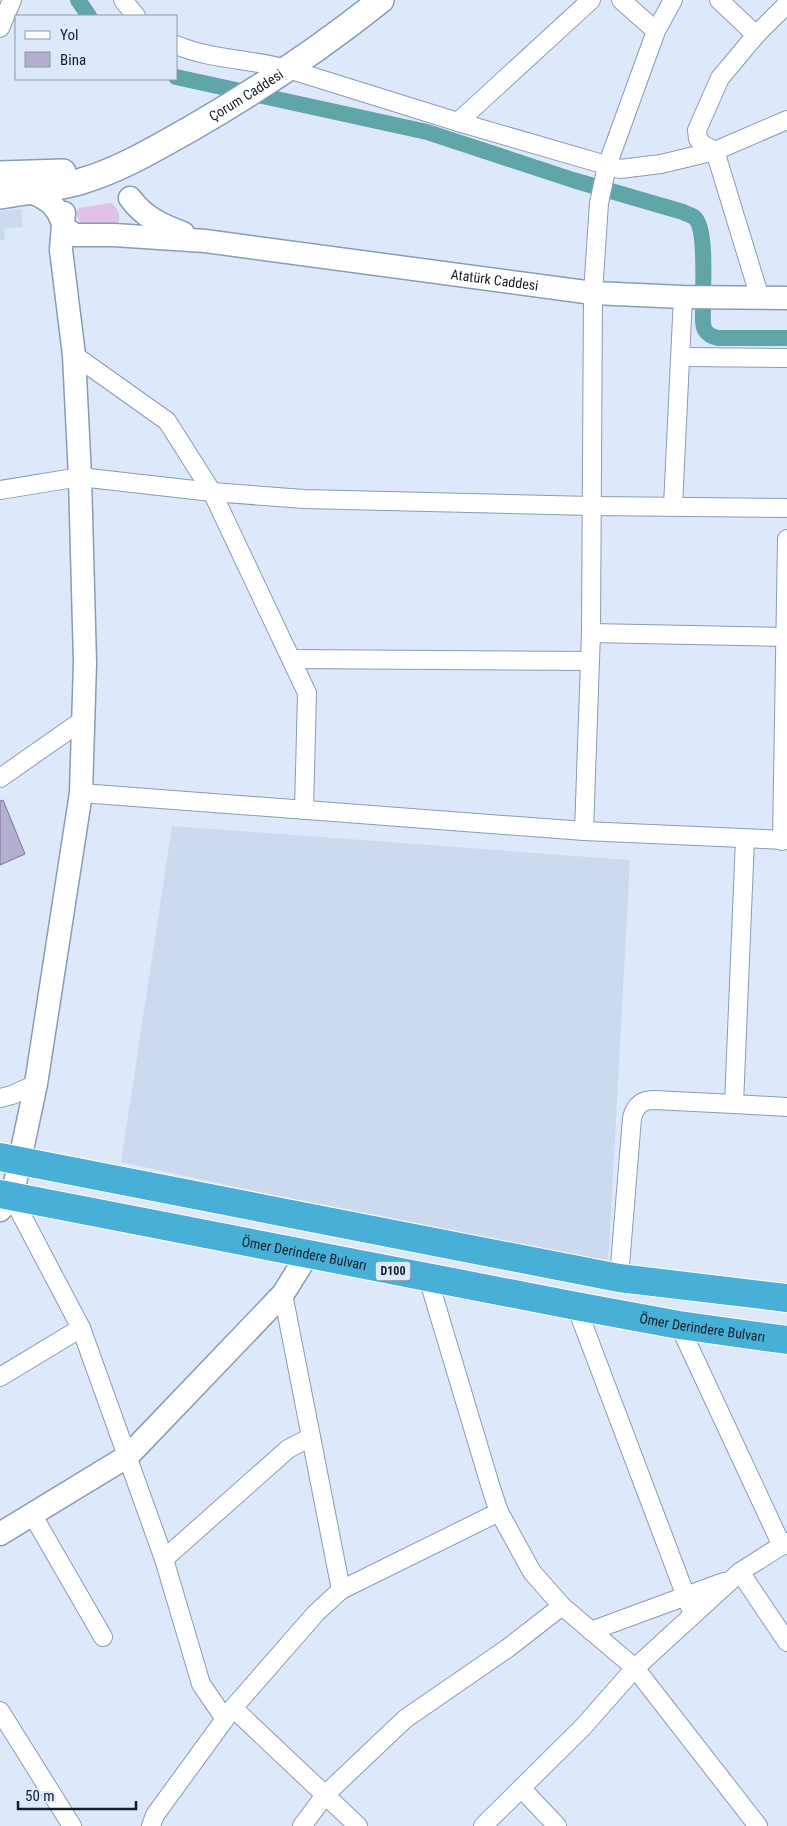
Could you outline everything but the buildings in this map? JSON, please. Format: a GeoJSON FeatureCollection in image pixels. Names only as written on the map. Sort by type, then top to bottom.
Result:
{"type":"FeatureCollection","features":[{"type":"Feature","properties":{"kind":"highway"},"geometry":{"type":"LineString","coordinates":[[9,1159],[619,1278],[787,1298]]}},
{"type":"Feature","properties":{"kind":"highway","name":"Ömer Derindere Bulvarı"},"geometry":{"type":"LineString","coordinates":[[4,1200],[308,1254],[679,1325],[787,1340]]}},
{"type":"Feature","properties":{"kind":"main road","name":"Çorum Caddesi"},"geometry":{"type":"LineString","coordinates":[[0,196],[74,184],[134,160],[230,106],[288,69],[348,26],[380,0]]}},
{"type":"Feature","properties":{"kind":"main road","name":"Çorum Caddesi"},"geometry":{"type":"LineString","coordinates":[[0,174],[80,172],[101,174]]}},
{"type":"Feature","properties":{"kind":"street"},"geometry":{"type":"LineString","coordinates":[[0,28],[12,0]]}},
{"type":"Feature","properties":{"kind":"street"},"geometry":{"type":"LineString","coordinates":[[123,0],[135,15]]}},
{"type":"Feature","properties":{"kind":"street"},"geometry":{"type":"LineString","coordinates":[[458,122],[591,0]]}},
{"type":"Feature","properties":{"kind":"street"},"geometry":{"type":"LineString","coordinates":[[621,0],[656,31]]}},
{"type":"Feature","properties":{"kind":"street"},"geometry":{"type":"LineString","coordinates":[[584,832],[591,633],[593,293],[599,203],[607,166],[656,31],[673,0]]}},
{"type":"Feature","properties":{"kind":"street"},"geometry":{"type":"LineString","coordinates":[[719,0],[756,35]]}},
{"type":"Feature","properties":{"kind":"street"},"geometry":{"type":"LineString","coordinates":[[760,298],[715,151],[702,144],[697,134],[698,125],[720,78],[756,35],[787,4]]}},
{"type":"Feature","properties":{"kind":"street"},"geometry":{"type":"LineString","coordinates":[[178,46],[210,56],[270,64],[288,69],[458,122],[620,169],[643,167],[715,151],[787,120]]}},
{"type":"Feature","properties":{"kind":"street"},"geometry":{"type":"LineString","coordinates":[[114,236],[124,231],[132,222],[135,209],[128,195],[126,176],[134,160]]}},
{"type":"Feature","properties":{"kind":"street"},"geometry":{"type":"LineString","coordinates":[[101,174],[118,182],[142,212],[154,221],[205,241]]}},
{"type":"Feature","properties":{"kind":"street"},"geometry":{"type":"LineString","coordinates":[[74,184],[66,198],[66,236],[80,477],[85,663],[81,793],[36,1084],[9,1159],[4,1200],[81,1328],[164,1559],[202,1684],[229,1714],[326,1794],[358,1826]]}},
{"type":"Feature","properties":{"kind":"street"},"geometry":{"type":"LineString","coordinates":[[28,191],[51,203],[58,212],[66,236]]}},
{"type":"Feature","properties":{"kind":"street"},"geometry":{"type":"LineString","coordinates":[[66,236],[114,236],[205,241]]}},
{"type":"Feature","properties":{"kind":"street","name":"Atatürk Caddesi"},"geometry":{"type":"LineString","coordinates":[[205,241],[593,293],[683,297],[787,298]]}},
{"type":"Feature","properties":{"kind":"street"},"geometry":{"type":"LineString","coordinates":[[673,506],[683,297]]}},
{"type":"Feature","properties":{"kind":"street"},"geometry":{"type":"LineString","coordinates":[[74,356],[167,421],[212,492],[307,693],[304,810]]}},
{"type":"Feature","properties":{"kind":"street"},"geometry":{"type":"LineString","coordinates":[[681,357],[787,358]]}},
{"type":"Feature","properties":{"kind":"street"},"geometry":{"type":"LineString","coordinates":[[0,490],[80,477],[212,492],[304,499],[591,506],[787,508]]}},
{"type":"Feature","properties":{"kind":"street"},"geometry":{"type":"LineString","coordinates":[[81,793],[584,832],[785,840],[787,539]]}},
{"type":"Feature","properties":{"kind":"street"},"geometry":{"type":"LineString","coordinates":[[591,633],[786,637]]}},
{"type":"Feature","properties":{"kind":"street"},"geometry":{"type":"LineString","coordinates":[[292,659],[590,661]]}},
{"type":"Feature","properties":{"kind":"street"},"geometry":{"type":"LineString","coordinates":[[0,778],[83,720]]}},
{"type":"Feature","properties":{"kind":"street"},"geometry":{"type":"LineString","coordinates":[[734,1104],[745,839]]}},
{"type":"Feature","properties":{"kind":"street"},"geometry":{"type":"LineString","coordinates":[[0,1098],[12,1095],[36,1084]]}},
{"type":"Feature","properties":{"kind":"street"},"geometry":{"type":"LineString","coordinates":[[619,1278],[632,1118],[637,1106],[644,1101],[654,1100],[787,1107]]}},
{"type":"Feature","properties":{"kind":"street"},"geometry":{"type":"LineString","coordinates":[[0,1534],[128,1456],[283,1294],[308,1254]]}},
{"type":"Feature","properties":{"kind":"street"},"geometry":{"type":"LineString","coordinates":[[428,1278],[499,1512],[532,1572],[562,1606],[635,1668],[758,1826]]}},
{"type":"Feature","properties":{"kind":"street"},"geometry":{"type":"LineString","coordinates":[[283,1294],[341,1590]]}},
{"type":"Feature","properties":{"kind":"street"},"geometry":{"type":"LineString","coordinates":[[576,1306],[693,1615]]}},
{"type":"Feature","properties":{"kind":"street"},"geometry":{"type":"LineString","coordinates":[[483,1826],[583,1727],[635,1668],[736,1576],[784,1544],[679,1325]]}},
{"type":"Feature","properties":{"kind":"street"},"geometry":{"type":"LineString","coordinates":[[0,1377],[81,1328]]}},
{"type":"Feature","properties":{"kind":"street"},"geometry":{"type":"LineString","coordinates":[[164,1559],[288,1449],[310,1437]]}},
{"type":"Feature","properties":{"kind":"street"},"geometry":{"type":"LineString","coordinates":[[151,1826],[155,1815],[229,1714],[316,1613],[341,1590],[499,1512]]}},
{"type":"Feature","properties":{"kind":"street"},"geometry":{"type":"LineString","coordinates":[[32,1514],[103,1637]]}},
{"type":"Feature","properties":{"kind":"street"},"geometry":{"type":"LineString","coordinates":[[591,1631],[736,1576]]}},
{"type":"Feature","properties":{"kind":"street"},"geometry":{"type":"LineString","coordinates":[[736,1576],[785,1634]]}},
{"type":"Feature","properties":{"kind":"street"},"geometry":{"type":"LineString","coordinates":[[302,1826],[326,1794],[405,1719],[508,1648],[562,1606]]}},
{"type":"Feature","properties":{"kind":"street"},"geometry":{"type":"LineString","coordinates":[[0,1711],[72,1826]]}},
{"type":"Feature","properties":{"kind":"street"},"geometry":{"type":"LineString","coordinates":[[521,1788],[557,1826]]}},
{"type":"Feature","properties":{"kind":"shaded area"},"geometry":{"type":"Polygon","coordinates":[[[111,203],[119,214],[119,221],[114,226],[81,223],[79,220],[76,212],[79,208],[111,203]]]}},
{"type":"Feature","properties":{"kind":"shaded area"},"geometry":{"type":"Polygon","coordinates":[[[21,209],[23,227],[4,229],[5,240],[0,240],[0,211],[21,209]]]}},
{"type":"Feature","properties":{"kind":"shaded area"},"geometry":{"type":"Polygon","coordinates":[[[172,826],[630,860],[608,1268],[121,1162],[172,826]]]}},
{"type":"Feature","properties":{"kind":"waterway"},"geometry":{"type":"LineString","coordinates":[[78,0],[88,15]]}},
{"type":"Feature","properties":{"kind":"waterway"},"geometry":{"type":"LineString","coordinates":[[178,77],[427,132],[573,180],[683,212],[694,217],[701,234],[703,247],[703,321],[706,332],[718,338],[787,338]]}}]}
